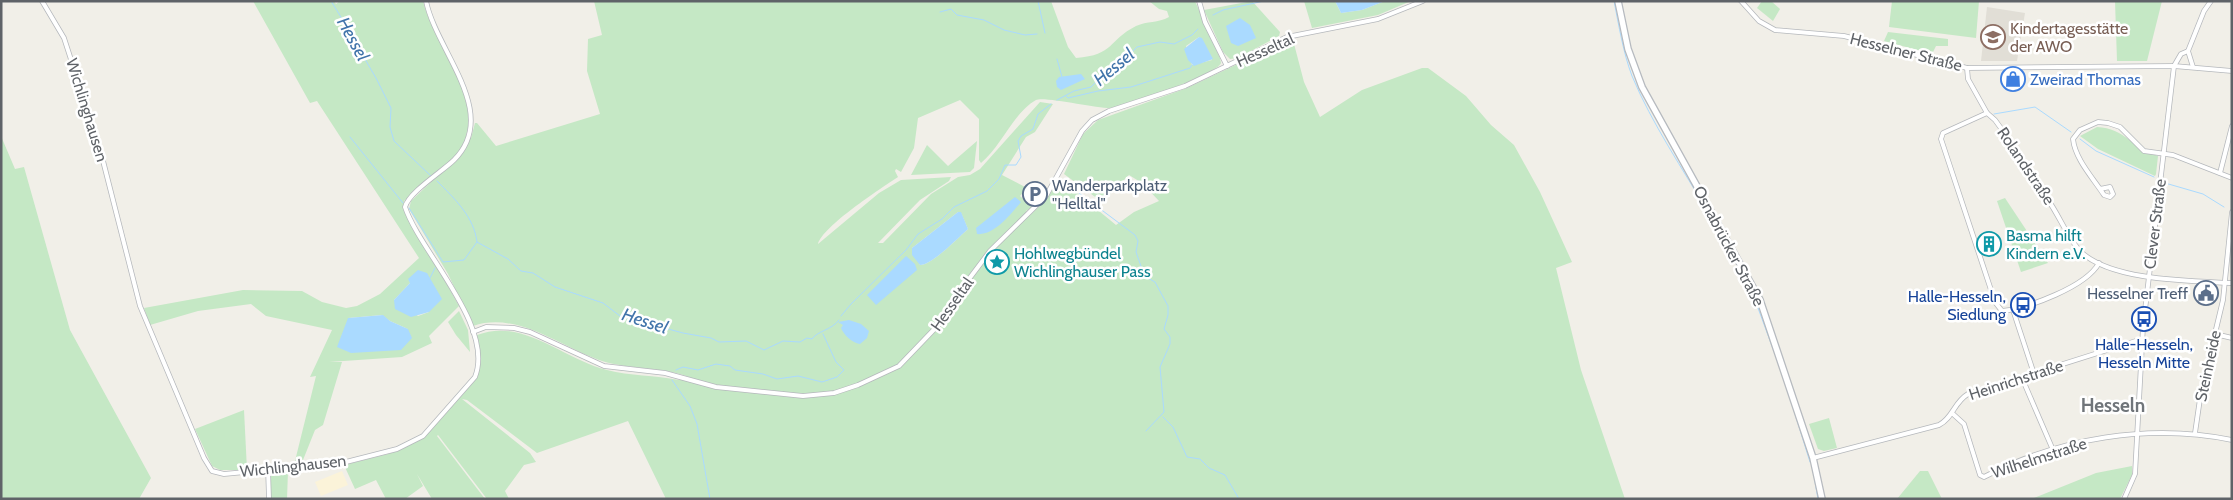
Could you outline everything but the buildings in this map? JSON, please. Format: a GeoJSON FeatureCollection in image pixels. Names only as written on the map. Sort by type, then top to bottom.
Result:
{"type":"FeatureCollection","features":[{"type":"Feature","properties":{"kind":"main road","name":"Osnabrücker Straße"},"geometry":{"type":"LineString","coordinates":[[1618,1],[1628,49],[1645,92],[1745,269],[1760,300],[1813,458],[1822,499]]}},
{"type":"Feature","properties":{"kind":"street","name":"Wichlinghausen"},"geometry":{"type":"LineString","coordinates":[[42,1],[64,38],[100,149],[140,306],[204,458],[212,471],[224,474],[342,463],[397,448],[423,436],[475,377],[477,366],[473,332],[461,304],[405,207],[410,199],[447,167],[467,144],[473,115],[465,88],[435,30],[426,1]]}},
{"type":"Feature","properties":{"kind":"street"},"geometry":{"type":"LineString","coordinates":[[1199,1],[1205,22],[1227,66]]}},
{"type":"Feature","properties":{"kind":"street","name":"Hesseltal"},"geometry":{"type":"LineString","coordinates":[[473,332],[486,327],[522,330],[604,366],[665,373],[716,388],[803,396],[834,393],[858,386],[899,366],[947,316],[969,279],[990,251],[1046,196],[1082,130],[1092,120],[1109,111],[1185,86],[1287,37],[1378,19],[1423,1]]}},
{"type":"Feature","properties":{"kind":"street","name":"Hesselner Straße"},"geometry":{"type":"LineString","coordinates":[[1741,1],[1759,21],[1776,30],[1844,36],[1967,68],[1978,66],[2174,66],[2232,71]]}},
{"type":"Feature","properties":{"kind":"street"},"geometry":{"type":"LineString","coordinates":[[2193,67],[2188,51],[2204,11],[2211,1]]}},
{"type":"Feature","properties":{"kind":"street"},"geometry":{"type":"LineString","coordinates":[[2174,66],[2181,54],[2188,51]]}},
{"type":"Feature","properties":{"kind":"street","name":"Clever Straße"},"geometry":{"type":"LineString","coordinates":[[2124,499],[2135,474],[2142,339],[2174,66]]}},
{"type":"Feature","properties":{"kind":"street","name":"Rolandstraße"},"geometry":{"type":"LineString","coordinates":[[1967,68],[1968,80],[1987,113],[2003,131],[2005,140],[2014,148],[2022,165],[2053,206],[2078,249],[2099,263],[2149,276],[2232,284]]}},
{"type":"Feature","properties":{"kind":"street"},"geometry":{"type":"LineString","coordinates":[[1987,113],[1942,133],[1941,140],[1995,302],[2002,311],[2013,310],[2074,286],[2095,269],[2099,263]]}},
{"type":"Feature","properties":{"kind":"street"},"geometry":{"type":"LineString","coordinates":[[2100,189],[2074,147],[2073,139],[2079,131],[2098,122],[2120,127],[2144,151],[2173,155],[2232,178]]}},
{"type":"Feature","properties":{"kind":"street"},"geometry":{"type":"LineString","coordinates":[[2220,173],[2232,126]]}},
{"type":"Feature","properties":{"kind":"street","name":"Steinheide"},"geometry":{"type":"LineString","coordinates":[[2195,433],[2225,283],[2232,212]]}},
{"type":"Feature","properties":{"kind":"street"},"geometry":{"type":"LineString","coordinates":[[2013,310],[2034,374]]}},
{"type":"Feature","properties":{"kind":"street"},"geometry":{"type":"LineString","coordinates":[[2215,334],[2232,338]]}},
{"type":"Feature","properties":{"kind":"street","name":"Heinrichstraße"},"geometry":{"type":"LineString","coordinates":[[1813,458],[1939,425],[1952,414],[1962,398],[1968,394],[2142,339]]}},
{"type":"Feature","properties":{"kind":"street"},"geometry":{"type":"LineString","coordinates":[[2022,378],[2053,450]]}},
{"type":"Feature","properties":{"kind":"street","name":"Wilhelmstraße"},"geometry":{"type":"LineString","coordinates":[[1952,414],[1964,424],[1980,474],[1984,476],[2009,464],[2053,450],[2102,437],[2137,432]]}},
{"type":"Feature","properties":{"kind":"street"},"geometry":{"type":"LineString","coordinates":[[2137,432],[2195,433],[2232,440]]}},
{"type":"Feature","properties":{"kind":"street"},"geometry":{"type":"LineString","coordinates":[[268,469],[269,499]]}},
{"type":"Feature","properties":{"kind":"shaded area"},"geometry":{"type":"Polygon","coordinates":[[[1987,7],[2025,13],[2017,61],[1981,61],[1987,7]]]}},
{"type":"Feature","properties":{"kind":"green space"},"geometry":{"type":"Polygon","coordinates":[[[253,1],[334,1],[336,4],[340,1],[423,1],[434,30],[457,73],[468,101],[470,118],[466,137],[471,138],[475,123],[477,123],[496,146],[600,114],[587,71],[588,39],[602,35],[594,1],[1051,1],[1068,47],[1076,58],[1098,54],[1136,26],[1169,17],[1167,11],[1159,9],[1149,1],[1195,1],[1221,63],[1204,75],[1188,82],[1110,108],[1041,99],[1036,100],[1028,105],[1014,121],[995,148],[981,163],[979,160],[979,119],[960,100],[918,118],[914,148],[901,172],[896,169],[898,177],[841,218],[822,236],[818,244],[879,193],[901,180],[951,177],[949,181],[920,200],[878,243],[883,243],[931,194],[958,177],[970,175],[980,169],[1040,102],[1053,104],[1035,132],[1026,137],[1002,175],[1027,188],[1020,196],[1032,207],[1026,211],[1030,215],[1044,202],[1060,179],[1116,225],[1134,212],[1159,201],[1142,183],[1129,175],[1102,202],[1064,174],[1083,134],[1098,120],[1187,88],[1286,41],[1293,40],[1304,82],[1320,117],[1362,90],[1422,68],[1428,68],[1466,96],[1491,125],[1514,145],[1540,192],[1572,262],[1556,268],[1581,370],[1625,499],[666,499],[628,421],[537,453],[467,400],[462,399],[530,453],[536,462],[524,465],[505,491],[509,499],[487,499],[438,435],[485,499],[432,499],[417,474],[423,486],[405,499],[386,499],[376,480],[355,489],[344,465],[388,454],[424,437],[477,378],[479,366],[477,335],[494,331],[511,331],[543,342],[591,365],[607,370],[679,380],[689,377],[667,371],[599,360],[522,326],[506,323],[489,323],[473,326],[448,274],[409,209],[411,201],[431,182],[429,180],[404,201],[404,207],[459,306],[429,336],[432,343],[402,357],[329,362],[342,362],[323,425],[315,430],[301,465],[294,465],[316,376],[310,377],[332,330],[266,316],[251,304],[198,311],[150,325],[144,308],[243,290],[302,291],[322,302],[346,308],[357,306],[380,294],[419,258],[317,101],[310,103],[253,1]],[[1199,37],[1186,46],[1192,65],[1212,60],[1199,37]],[[958,212],[912,248],[920,265],[938,256],[968,229],[961,213],[958,212]],[[410,283],[394,300],[418,316],[429,312],[410,283]],[[382,315],[348,318],[408,329],[382,315]]]}},
{"type":"Feature","properties":{"kind":"green space"},"geometry":{"type":"Polygon","coordinates":[[[1252,1],[1280,32],[1279,36],[1238,58],[1230,59],[1223,52],[1204,10],[1252,1]]]}},
{"type":"Feature","properties":{"kind":"green space"},"geometry":{"type":"Polygon","coordinates":[[[1304,1],[1335,1],[1341,13],[1362,10],[1385,1],[1411,1],[1378,15],[1312,28],[1304,1]]]}},
{"type":"Feature","properties":{"kind":"green space"},"geometry":{"type":"Polygon","coordinates":[[[1762,1],[1771,1],[1780,9],[1773,21],[1757,8],[1762,1]]]}},
{"type":"Feature","properties":{"kind":"green space"},"geometry":{"type":"Polygon","coordinates":[[[1892,1],[1979,1],[1976,38],[1889,27],[1892,1]]]}},
{"type":"Feature","properties":{"kind":"green space"},"geometry":{"type":"Polygon","coordinates":[[[2115,1],[2162,1],[2147,61],[2117,61],[2115,1]]]}},
{"type":"Feature","properties":{"kind":"green space"},"geometry":{"type":"Polygon","coordinates":[[[1888,32],[1948,39],[1948,46],[1936,46],[1932,54],[1884,41],[1888,32]]]}},
{"type":"Feature","properties":{"kind":"green space"},"geometry":{"type":"Polygon","coordinates":[[[2097,127],[2115,131],[2142,149],[2158,156],[2155,176],[2098,149],[2080,136],[2097,127]]]}},
{"type":"Feature","properties":{"kind":"green space"},"geometry":{"type":"Polygon","coordinates":[[[1,136],[15,169],[24,167],[70,330],[151,478],[139,499],[1,499],[1,136]]]}},
{"type":"Feature","properties":{"kind":"green space"},"geometry":{"type":"Polygon","coordinates":[[[977,141],[974,168],[970,172],[911,175],[927,145],[948,166],[977,141]]]}},
{"type":"Feature","properties":{"kind":"green space"},"geometry":{"type":"Polygon","coordinates":[[[2005,198],[2048,263],[2021,272],[1997,201],[2005,198]]]}},
{"type":"Feature","properties":{"kind":"green space"},"geometry":{"type":"Polygon","coordinates":[[[459,311],[468,330],[470,352],[448,322],[459,311]]]}},
{"type":"Feature","properties":{"kind":"green space"},"geometry":{"type":"Polygon","coordinates":[[[244,410],[247,470],[220,470],[212,466],[195,429],[244,410]]]}},
{"type":"Feature","properties":{"kind":"green space"},"geometry":{"type":"Polygon","coordinates":[[[1829,418],[1837,448],[1824,451],[1818,449],[1809,424],[1829,418]]]}},
{"type":"Feature","properties":{"kind":"green space"},"geometry":{"type":"Polygon","coordinates":[[[2132,466],[2132,475],[2120,499],[2034,498],[2096,473],[2132,466]]]}},
{"type":"Feature","properties":{"kind":"green space"},"geometry":{"type":"Polygon","coordinates":[[[288,471],[287,499],[271,499],[270,472],[288,471]]]}},
{"type":"Feature","properties":{"kind":"green space"},"geometry":{"type":"Polygon","coordinates":[[[1920,471],[1928,471],[1942,499],[1897,499],[1920,471]]]}},
{"type":"Feature","properties":{"kind":"sand"},"geometry":{"type":"Polygon","coordinates":[[[342,471],[348,485],[321,496],[315,482],[342,471]]]}},
{"type":"Feature","properties":{"kind":"water"},"geometry":{"type":"Polygon","coordinates":[[[1335,1],[1385,1],[1362,10],[1341,13],[1335,1]]]}},
{"type":"Feature","properties":{"kind":"water"},"geometry":{"type":"Polygon","coordinates":[[[1240,18],[1250,25],[1256,38],[1238,46],[1231,43],[1226,26],[1240,18]]]}},
{"type":"Feature","properties":{"kind":"water"},"geometry":{"type":"Polygon","coordinates":[[[1199,37],[1202,38],[1213,59],[1194,66],[1188,60],[1184,49],[1199,37]]]}},
{"type":"Feature","properties":{"kind":"water"},"geometry":{"type":"Polygon","coordinates":[[[1081,74],[1085,79],[1061,90],[1057,87],[1056,81],[1059,77],[1081,74]]]}},
{"type":"Feature","properties":{"kind":"water"},"geometry":{"type":"Polygon","coordinates":[[[1015,197],[1021,202],[1007,218],[990,232],[977,234],[976,228],[1015,197]]]}},
{"type":"Feature","properties":{"kind":"water"},"geometry":{"type":"Polygon","coordinates":[[[958,212],[961,212],[968,229],[938,256],[920,265],[912,255],[912,248],[958,212]]]}},
{"type":"Feature","properties":{"kind":"water"},"geometry":{"type":"Polygon","coordinates":[[[906,256],[915,264],[917,270],[876,305],[867,295],[906,256]]]}},
{"type":"Feature","properties":{"kind":"water"},"geometry":{"type":"Polygon","coordinates":[[[418,270],[427,273],[442,299],[429,312],[411,317],[395,309],[394,300],[410,283],[408,279],[418,270]]]}},
{"type":"Feature","properties":{"kind":"water"},"geometry":{"type":"Polygon","coordinates":[[[383,315],[390,321],[408,329],[412,338],[401,350],[351,353],[337,347],[348,318],[383,315]]]}},
{"type":"Feature","properties":{"kind":"water"},"geometry":{"type":"Polygon","coordinates":[[[849,320],[861,324],[869,331],[867,338],[860,344],[846,336],[841,328],[843,325],[838,322],[849,320]]]}},
{"type":"Feature","properties":{"kind":"waterway","name":"Hessel"},"geometry":{"type":"LineString","coordinates":[[331,1],[347,28],[352,42],[359,49],[391,108],[390,127],[394,141],[431,176]]}},
{"type":"Feature","properties":{"kind":"waterway"},"geometry":{"type":"LineString","coordinates":[[1038,1],[1045,33]]}},
{"type":"Feature","properties":{"kind":"waterway","name":"Hessel"},"geometry":{"type":"LineString","coordinates":[[1213,15],[1223,10],[1264,1]]}},
{"type":"Feature","properties":{"kind":"waterway"},"geometry":{"type":"LineString","coordinates":[[1614,1],[1629,67],[1640,94],[1658,129],[1709,214]]}},
{"type":"Feature","properties":{"kind":"waterway"},"geometry":{"type":"LineString","coordinates":[[940,12],[951,9],[957,15],[984,20],[1004,30],[1025,35],[1037,34]]}},
{"type":"Feature","properties":{"kind":"waterway","name":"Hessel"},"geometry":{"type":"LineString","coordinates":[[1057,100],[1074,91],[1091,87],[1104,74],[1121,63],[1137,47],[1160,42],[1174,44],[1192,35],[1198,29]]}},
{"type":"Feature","properties":{"kind":"waterway"},"geometry":{"type":"LineString","coordinates":[[1057,59],[1062,77]]}},
{"type":"Feature","properties":{"kind":"waterway"},"geometry":{"type":"LineString","coordinates":[[1066,96],[1068,98],[1098,91],[1131,87],[1190,68],[1192,65]]}},
{"type":"Feature","properties":{"kind":"waterway","name":"Hessel"},"geometry":{"type":"LineString","coordinates":[[841,316],[906,250],[918,234],[942,219],[954,207],[987,191],[999,179],[1005,165],[1016,165],[1021,157],[1018,141],[1021,136],[1033,129],[1038,114],[1051,104]]}},
{"type":"Feature","properties":{"kind":"waterway"},"geometry":{"type":"LineString","coordinates":[[1994,114],[2035,107],[2071,132]]}},
{"type":"Feature","properties":{"kind":"waterway","name":"Hessel"},"geometry":{"type":"LineString","coordinates":[[350,137],[403,203]]}},
{"type":"Feature","properties":{"kind":"waterway"},"geometry":{"type":"LineString","coordinates":[[2080,139],[2096,151],[2154,177]]}},
{"type":"Feature","properties":{"kind":"waterway","name":"Hessel"},"geometry":{"type":"LineString","coordinates":[[437,181],[468,216],[477,242],[508,259],[521,271],[533,273],[555,287],[603,303],[620,316],[683,333],[711,338],[719,342],[746,341],[764,350],[783,341],[800,342],[807,338],[812,339],[839,320]]}},
{"type":"Feature","properties":{"kind":"waterway"},"geometry":{"type":"LineString","coordinates":[[1063,181],[1135,235],[1138,241],[1136,252],[1142,269],[1146,277],[1155,282],[1168,306],[1168,315],[1164,329],[1170,337],[1170,344],[1160,367],[1164,412],[1146,431]]}},
{"type":"Feature","properties":{"kind":"waterway"},"geometry":{"type":"LineString","coordinates":[[2165,183],[2203,194],[2224,207]]}},
{"type":"Feature","properties":{"kind":"waterway","name":"Hessel"},"geometry":{"type":"LineString","coordinates":[[409,208],[443,262],[464,260],[477,242]]}},
{"type":"Feature","properties":{"kind":"waterway","name":"Hessel"},"geometry":{"type":"LineString","coordinates":[[430,278],[435,268]]}},
{"type":"Feature","properties":{"kind":"waterway"},"geometry":{"type":"LineString","coordinates":[[1751,289],[1779,365]]}},
{"type":"Feature","properties":{"kind":"waterway","name":"Hessel"},"geometry":{"type":"LineString","coordinates":[[676,370],[683,367],[698,370],[716,364],[730,366],[735,370],[763,374],[777,379],[798,376],[822,382],[837,377],[844,370],[836,362],[823,334]]}},
{"type":"Feature","properties":{"kind":"waterway","name":"Hessel"},"geometry":{"type":"LineString","coordinates":[[672,380],[690,406],[697,424],[710,499]]}},
{"type":"Feature","properties":{"kind":"waterway"},"geometry":{"type":"LineString","coordinates":[[1791,401],[1810,462]]}},
{"type":"Feature","properties":{"kind":"waterway"},"geometry":{"type":"LineString","coordinates":[[1163,417],[1173,427],[1187,457],[1200,459],[1209,468],[1225,475],[1239,499]]}},
{"type":"Feature","properties":{"kind":"waterway"},"geometry":{"type":"LineString","coordinates":[[1813,470],[1818,499]]}},
{"type":"Feature","properties":{"kind":"place","name":"Kindertagesstätte der AWO"},"geometry":{"type":"Point","coordinates":[1993,37]}},
{"type":"Feature","properties":{"kind":"place","name":"Zweirad Thomas"},"geometry":{"type":"Point","coordinates":[2013,79]}},
{"type":"Feature","properties":{"kind":"place","name":"Wanderparkplatz \"Helltal\""},"geometry":{"type":"Point","coordinates":[1035,194]}},
{"type":"Feature","properties":{"kind":"place","name":"Basma hilft Kindern e.V."},"geometry":{"type":"Point","coordinates":[1989,244]}},
{"type":"Feature","properties":{"kind":"place","name":"Hohlwegbündel Wichlinghauser Pass"},"geometry":{"type":"Point","coordinates":[997,262]}},
{"type":"Feature","properties":{"kind":"place","name":"Hesselner Treff"},"geometry":{"type":"Point","coordinates":[2206,293]}},
{"type":"Feature","properties":{"kind":"place","name":"Halle-Hesseln, Siedlung"},"geometry":{"type":"Point","coordinates":[2023,305]}},
{"type":"Feature","properties":{"kind":"place","name":"Halle-Hesseln, Hesseln Mitte"},"geometry":{"type":"Point","coordinates":[2144,319]}},
{"type":"Feature","properties":{"kind":"district","name":"Hesseln"},"geometry":{"type":"Point","coordinates":[2113,405]}}]}
